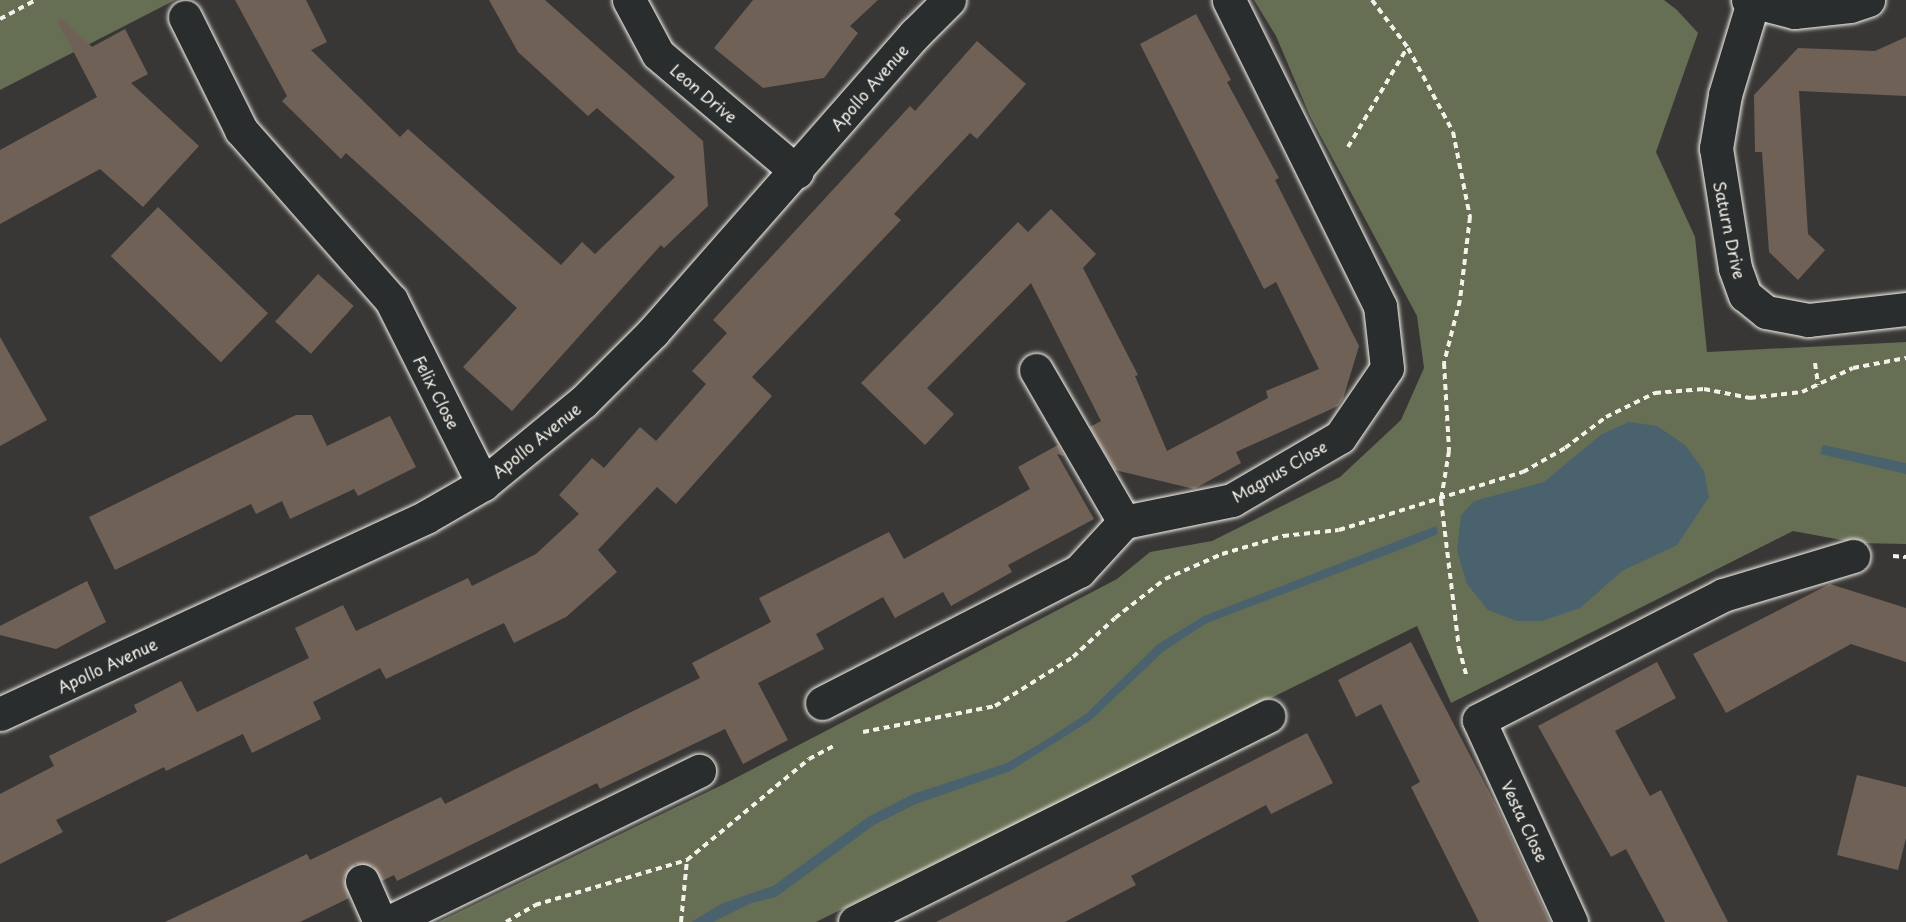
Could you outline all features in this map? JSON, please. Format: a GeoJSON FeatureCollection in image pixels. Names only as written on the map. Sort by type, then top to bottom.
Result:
{"type":"FeatureCollection","features":[{"type":"Feature","properties":{"kind":"street","name":"Leon Drive"},"geometry":{"type":"LineString","coordinates":[[629,0],[658,54],[797,172]]}},
{"type":"Feature","properties":{"kind":"street","name":"Apollo Avenue"},"geometry":{"type":"LineString","coordinates":[[1,712],[426,517],[483,484],[583,402],[653,332],[797,172],[915,34],[949,0]]}},
{"type":"Feature","properties":{"kind":"street","name":"Magnus Close"},"geometry":{"type":"LineString","coordinates":[[1124,522],[1232,500],[1340,437],[1387,368],[1380,306],[1229,0]]}},
{"type":"Feature","properties":{"kind":"street"},"geometry":{"type":"LineString","coordinates":[[1750,1],[1794,12],[1850,6],[1868,0]]}},
{"type":"Feature","properties":{"kind":"street","name":"Saturn Drive"},"geometry":{"type":"LineString","coordinates":[[1750,1],[1725,95],[1716,148],[1735,268],[1745,295],[1766,312],[1808,320],[1906,309]]}},
{"type":"Feature","properties":{"kind":"street","name":"Felix Close"},"geometry":{"type":"LineString","coordinates":[[185,17],[241,130],[391,300],[483,484]]}},
{"type":"Feature","properties":{"kind":"street"},"geometry":{"type":"LineString","coordinates":[[822,703],[1079,571],[1124,522],[1036,370]]}},
{"type":"Feature","properties":{"kind":"street"},"geometry":{"type":"LineString","coordinates":[[1479,720],[1723,595],[1853,556]]}},
{"type":"Feature","properties":{"kind":"street"},"geometry":{"type":"LineString","coordinates":[[855,922],[1268,716]]}},
{"type":"Feature","properties":{"kind":"street","name":"Vesta Close"},"geometry":{"type":"LineString","coordinates":[[1479,720],[1571,922]]}},
{"type":"Feature","properties":{"kind":"street"},"geometry":{"type":"LineString","coordinates":[[390,922],[699,771]]}},
{"type":"Feature","properties":{"kind":"street"},"geometry":{"type":"LineString","coordinates":[[362,881],[380,922]]}},
{"type":"Feature","properties":{"kind":"path"},"geometry":{"type":"LineString","coordinates":[[0,19],[34,0]]}},
{"type":"Feature","properties":{"kind":"path"},"geometry":{"type":"LineString","coordinates":[[1372,0],[1407,48],[1453,132],[1470,217],[1460,300],[1444,363],[1449,451],[1441,500],[1459,648],[1479,720]]}},
{"type":"Feature","properties":{"kind":"path"},"geometry":{"type":"LineString","coordinates":[[1323,188],[1407,48]]}},
{"type":"Feature","properties":{"kind":"path"},"geometry":{"type":"LineString","coordinates":[[856,734],[995,706],[1073,657],[1115,618],[1165,579],[1222,554],[1283,536],[1339,530],[1441,500],[1522,472],[1565,448],[1606,417],[1655,393],[1704,389],[1750,398],[1802,392],[1852,368],[1906,358]]}},
{"type":"Feature","properties":{"kind":"path"},"geometry":{"type":"LineString","coordinates":[[506,922],[535,905],[687,860],[809,759],[837,744]]}},
{"type":"Feature","properties":{"kind":"path"},"geometry":{"type":"LineString","coordinates":[[681,922],[687,860]]}},
{"type":"Feature","properties":{"kind":"green space"},"geometry":{"type":"Polygon","coordinates":[[[0,0],[175,0],[0,90],[0,0]]]}},
{"type":"Feature","properties":{"kind":"green space"},"geometry":{"type":"Polygon","coordinates":[[[1254,0],[1664,0],[1677,10],[1698,33],[1656,152],[1695,237],[1707,352],[1906,342],[1906,544],[1858,543],[1793,531],[1451,703],[1417,626],[816,922],[438,922],[724,784],[1117,579],[1150,552],[1212,541],[1340,477],[1401,420],[1424,368],[1417,316],[1310,116],[1276,36],[1254,0]]]}},
{"type":"Feature","properties":{"kind":"water"},"geometry":{"type":"Polygon","coordinates":[[[1629,422],[1657,426],[1685,445],[1704,471],[1709,497],[1677,545],[1622,571],[1580,608],[1542,621],[1517,621],[1488,610],[1467,584],[1457,551],[1461,515],[1474,501],[1544,482],[1602,434],[1629,422]]]}},
{"type":"Feature","properties":{"kind":"water"},"geometry":{"type":"Polygon","coordinates":[[[1823,445],[1906,463],[1906,474],[1820,454],[1823,445]]]}},
{"type":"Feature","properties":{"kind":"water"},"geometry":{"type":"Polygon","coordinates":[[[1436,526],[1438,534],[1207,623],[1164,651],[1091,720],[1010,771],[916,804],[874,825],[776,897],[751,903],[713,922],[691,922],[723,903],[773,886],[868,817],[913,794],[1007,763],[1046,740],[1086,714],[1158,644],[1204,616],[1436,526]]]}},
{"type":"Feature","properties":{"kind":"building"},"geometry":{"type":"Polygon","coordinates":[[[235,0],[306,0],[327,42],[311,50],[400,137],[408,129],[561,265],[582,242],[595,254],[675,177],[597,108],[588,116],[518,52],[489,0],[545,0],[703,141],[708,206],[664,248],[661,245],[512,411],[463,367],[517,308],[346,153],[341,159],[282,101],[287,96],[235,0]]]}},
{"type":"Feature","properties":{"kind":"building"},"geometry":{"type":"Polygon","coordinates":[[[753,0],[878,0],[850,26],[858,33],[824,78],[763,88],[714,48],[753,0]]]}},
{"type":"Feature","properties":{"kind":"building"},"geometry":{"type":"Polygon","coordinates":[[[1196,14],[1231,80],[1227,82],[1279,178],[1275,180],[1359,346],[1343,399],[1338,406],[1236,452],[1241,463],[1194,489],[1115,470],[1090,427],[1101,421],[1031,283],[927,388],[954,414],[925,445],[861,383],[1018,222],[1028,232],[1051,209],[1096,254],[1083,268],[1138,375],[1135,376],[1167,451],[1268,398],[1266,391],[1319,369],[1276,282],[1264,289],[1140,44],[1196,14]]]}},
{"type":"Feature","properties":{"kind":"building"},"geometry":{"type":"Polygon","coordinates":[[[62,19],[92,47],[125,29],[148,74],[131,83],[199,146],[143,207],[100,169],[0,224],[0,150],[97,97],[58,22],[62,19]]]}},
{"type":"Feature","properties":{"kind":"building"},"geometry":{"type":"Polygon","coordinates":[[[1906,37],[1906,96],[1799,91],[1808,234],[1825,250],[1798,280],[1769,252],[1762,152],[1755,152],[1754,95],[1798,48],[1875,51],[1906,37]]]}},
{"type":"Feature","properties":{"kind":"building"},"geometry":{"type":"Polygon","coordinates":[[[977,41],[1026,84],[977,139],[970,133],[894,214],[901,220],[752,377],[772,396],[676,504],[657,487],[598,550],[617,572],[566,617],[514,643],[504,623],[386,679],[380,668],[313,702],[321,719],[252,753],[243,734],[166,771],[164,767],[56,820],[63,832],[0,864],[0,794],[54,766],[49,756],[137,712],[134,705],[181,681],[197,712],[309,658],[295,628],[343,605],[356,631],[468,578],[472,586],[536,554],[579,514],[559,495],[592,458],[604,468],[640,427],[656,441],[706,384],[692,371],[727,333],[713,320],[910,106],[915,111],[977,41]]]}},
{"type":"Feature","properties":{"kind":"building"},"geometry":{"type":"Polygon","coordinates":[[[158,207],[268,313],[221,362],[111,256],[158,207]]]}},
{"type":"Feature","properties":{"kind":"building"},"geometry":{"type":"Polygon","coordinates":[[[318,274],[354,306],[311,354],[275,322],[318,274]]]}},
{"type":"Feature","properties":{"kind":"building"},"geometry":{"type":"Polygon","coordinates":[[[0,337],[47,420],[0,446],[0,337]]]}},
{"type":"Feature","properties":{"kind":"building"},"geometry":{"type":"Polygon","coordinates":[[[296,415],[312,415],[327,446],[390,416],[416,467],[358,496],[354,489],[290,519],[282,501],[256,514],[251,504],[115,570],[89,517],[296,415]]]}},
{"type":"Feature","properties":{"kind":"building"},"geometry":{"type":"Polygon","coordinates":[[[1058,445],[1064,456],[1057,454],[1094,519],[1008,565],[1012,572],[951,606],[943,592],[895,618],[883,597],[816,634],[824,649],[758,683],[788,740],[743,764],[725,729],[600,789],[597,783],[397,881],[394,875],[382,881],[373,866],[355,864],[344,878],[349,898],[300,922],[165,922],[307,854],[310,860],[441,797],[445,804],[700,678],[692,663],[771,622],[759,598],[889,532],[904,559],[1030,489],[1018,467],[1058,445]]]}},
{"type":"Feature","properties":{"kind":"building"},"geometry":{"type":"Polygon","coordinates":[[[87,581],[106,622],[56,649],[0,635],[0,626],[87,581]]]}},
{"type":"Feature","properties":{"kind":"building"},"geometry":{"type":"Polygon","coordinates":[[[1830,584],[1906,608],[1906,662],[1851,644],[1726,713],[1693,654],[1830,584]]]}},
{"type":"Feature","properties":{"kind":"building"},"geometry":{"type":"Polygon","coordinates":[[[1411,642],[1497,807],[1550,922],[1479,922],[1411,787],[1420,782],[1381,704],[1356,717],[1338,680],[1411,642]]]}},
{"type":"Feature","properties":{"kind":"building"},"geometry":{"type":"Polygon","coordinates":[[[1657,662],[1676,698],[1615,731],[1650,796],[1661,790],[1728,922],[1665,922],[1626,849],[1611,857],[1538,726],[1657,662]]]}},
{"type":"Feature","properties":{"kind":"building"},"geometry":{"type":"Polygon","coordinates":[[[1307,733],[1333,783],[1271,814],[1266,805],[1131,876],[1136,885],[1065,922],[936,922],[1307,733]]]}},
{"type":"Feature","properties":{"kind":"building"},"geometry":{"type":"Polygon","coordinates":[[[1857,775],[1906,787],[1906,838],[1898,870],[1837,855],[1857,775]]]}}]}
